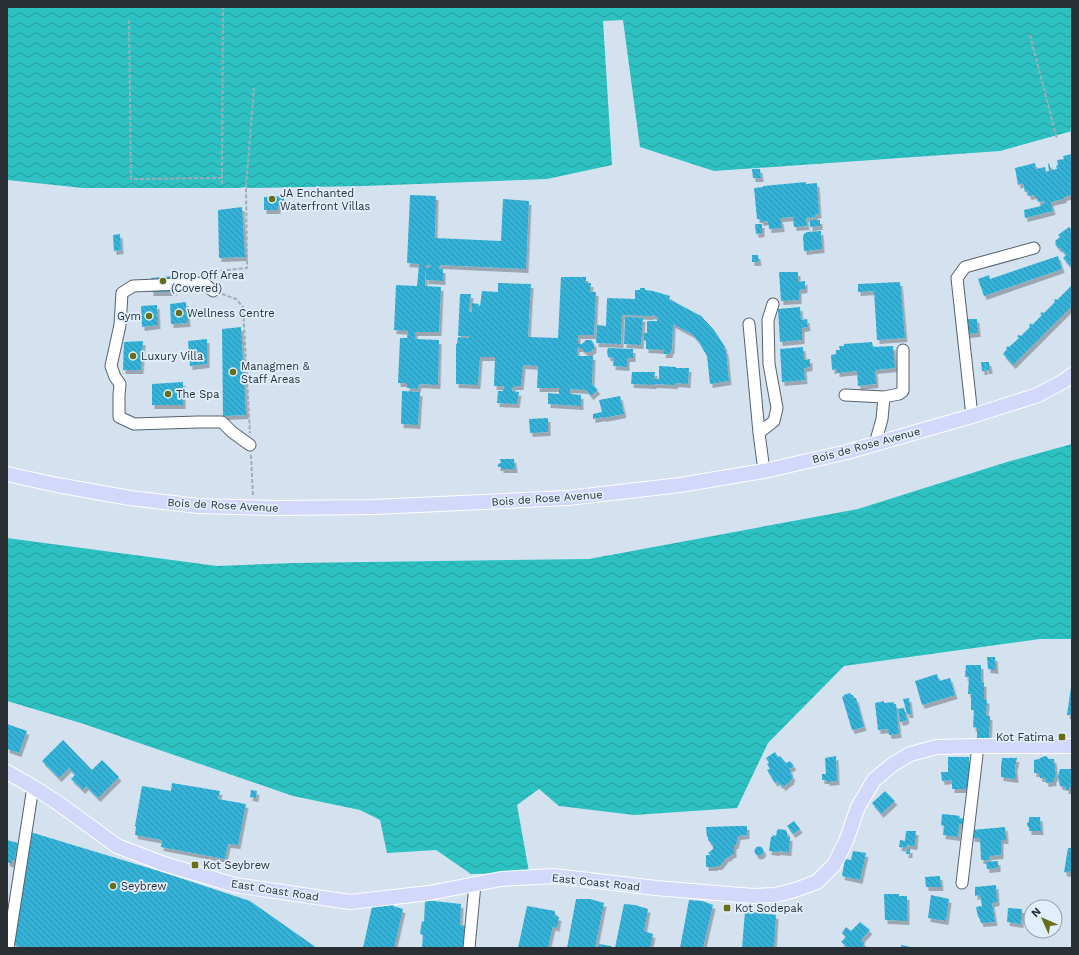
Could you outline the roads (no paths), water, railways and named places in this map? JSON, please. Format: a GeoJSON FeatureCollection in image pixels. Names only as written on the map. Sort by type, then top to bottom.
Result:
{"type":"FeatureCollection","features":[{"type":"Feature","properties":{"kind":"main road","name":"Bois de Rose Avenue"},"geometry":{"type":"LineString","coordinates":[[7,474],[57,485],[130,498],[198,506],[254,508],[374,507],[568,498],[680,485],[764,471],[847,452],[972,416],[1038,395],[1072,375]]}},
{"type":"Feature","properties":{"kind":"main road","name":"East Coast Road"},"geometry":{"type":"LineString","coordinates":[[7,772],[58,803],[117,846],[164,864],[235,885],[350,902],[429,892],[501,879],[554,876],[656,888],[753,896],[776,895],[817,882],[834,865],[846,841],[858,807],[874,780],[892,765],[910,754],[937,747],[1072,746]]}},
{"type":"Feature","properties":{"kind":"street"},"geometry":{"type":"LineString","coordinates":[[972,416],[957,278],[965,267],[1034,248]]}},
{"type":"Feature","properties":{"kind":"street"},"geometry":{"type":"LineString","coordinates":[[213,291],[204,283],[133,286],[122,293],[120,325],[111,366],[115,377],[120,384],[119,417],[134,424],[222,422],[232,432],[250,445]]}},
{"type":"Feature","properties":{"kind":"street"},"geometry":{"type":"LineString","coordinates":[[759,433],[774,421],[777,408],[769,364],[768,320],[773,304]]}},
{"type":"Feature","properties":{"kind":"street"},"geometry":{"type":"LineString","coordinates":[[749,324],[764,471]]}},
{"type":"Feature","properties":{"kind":"street"},"geometry":{"type":"LineString","coordinates":[[845,395],[884,397],[899,394],[903,391],[903,350]]}},
{"type":"Feature","properties":{"kind":"street"},"geometry":{"type":"LineString","coordinates":[[875,444],[882,419],[884,397]]}},
{"type":"Feature","properties":{"kind":"street"},"geometry":{"type":"LineString","coordinates":[[962,883],[978,746]]}},
{"type":"Feature","properties":{"kind":"street"},"geometry":{"type":"LineString","coordinates":[[8,948],[33,787]]}},
{"type":"Feature","properties":{"kind":"street"},"geometry":{"type":"LineString","coordinates":[[469,948],[475,884]]}},
{"type":"Feature","properties":{"kind":"water"},"geometry":{"type":"Polygon","coordinates":[[[7,7],[1072,7],[1072,131],[1000,151],[714,171],[640,147],[623,20],[603,21],[612,165],[547,179],[364,186],[83,188],[7,180],[7,7]]]}},
{"type":"Feature","properties":{"kind":"water"},"geometry":{"type":"Polygon","coordinates":[[[1072,444],[1072,639],[1040,639],[844,666],[768,743],[737,808],[634,815],[559,806],[539,789],[517,805],[529,872],[471,874],[436,850],[387,853],[380,820],[360,810],[293,796],[84,724],[7,701],[7,538],[217,566],[295,563],[589,559],[858,509],[1007,462],[1072,444]]]}},
{"type":"Feature","properties":{"kind":"place","name":"JA Enchanted Waterfront Villas"},"geometry":{"type":"Point","coordinates":[272,199]}},
{"type":"Feature","properties":{"kind":"place","name":"Drop Off Area (Covered)"},"geometry":{"type":"Point","coordinates":[163,281]}},
{"type":"Feature","properties":{"kind":"place","name":"Wellness Centre"},"geometry":{"type":"Point","coordinates":[179,313]}},
{"type":"Feature","properties":{"kind":"place","name":"Gym"},"geometry":{"type":"Point","coordinates":[149,316]}},
{"type":"Feature","properties":{"kind":"place","name":"Luxury Villa"},"geometry":{"type":"Point","coordinates":[133,356]}},
{"type":"Feature","properties":{"kind":"place","name":"Managmen & Staff Areas"},"geometry":{"type":"Point","coordinates":[233,372]}},
{"type":"Feature","properties":{"kind":"place","name":"The Spa"},"geometry":{"type":"Point","coordinates":[168,394]}},
{"type":"Feature","properties":{"kind":"place","name":"Kot Fatima"},"geometry":{"type":"Point","coordinates":[1062,737]}},
{"type":"Feature","properties":{"kind":"place","name":"Kot Seybrew"},"geometry":{"type":"Point","coordinates":[195,865]}},
{"type":"Feature","properties":{"kind":"place","name":"Seybrew"},"geometry":{"type":"Point","coordinates":[113,886]}},
{"type":"Feature","properties":{"kind":"place","name":"Kot Sodepak"},"geometry":{"type":"Point","coordinates":[727,908]}}]}
